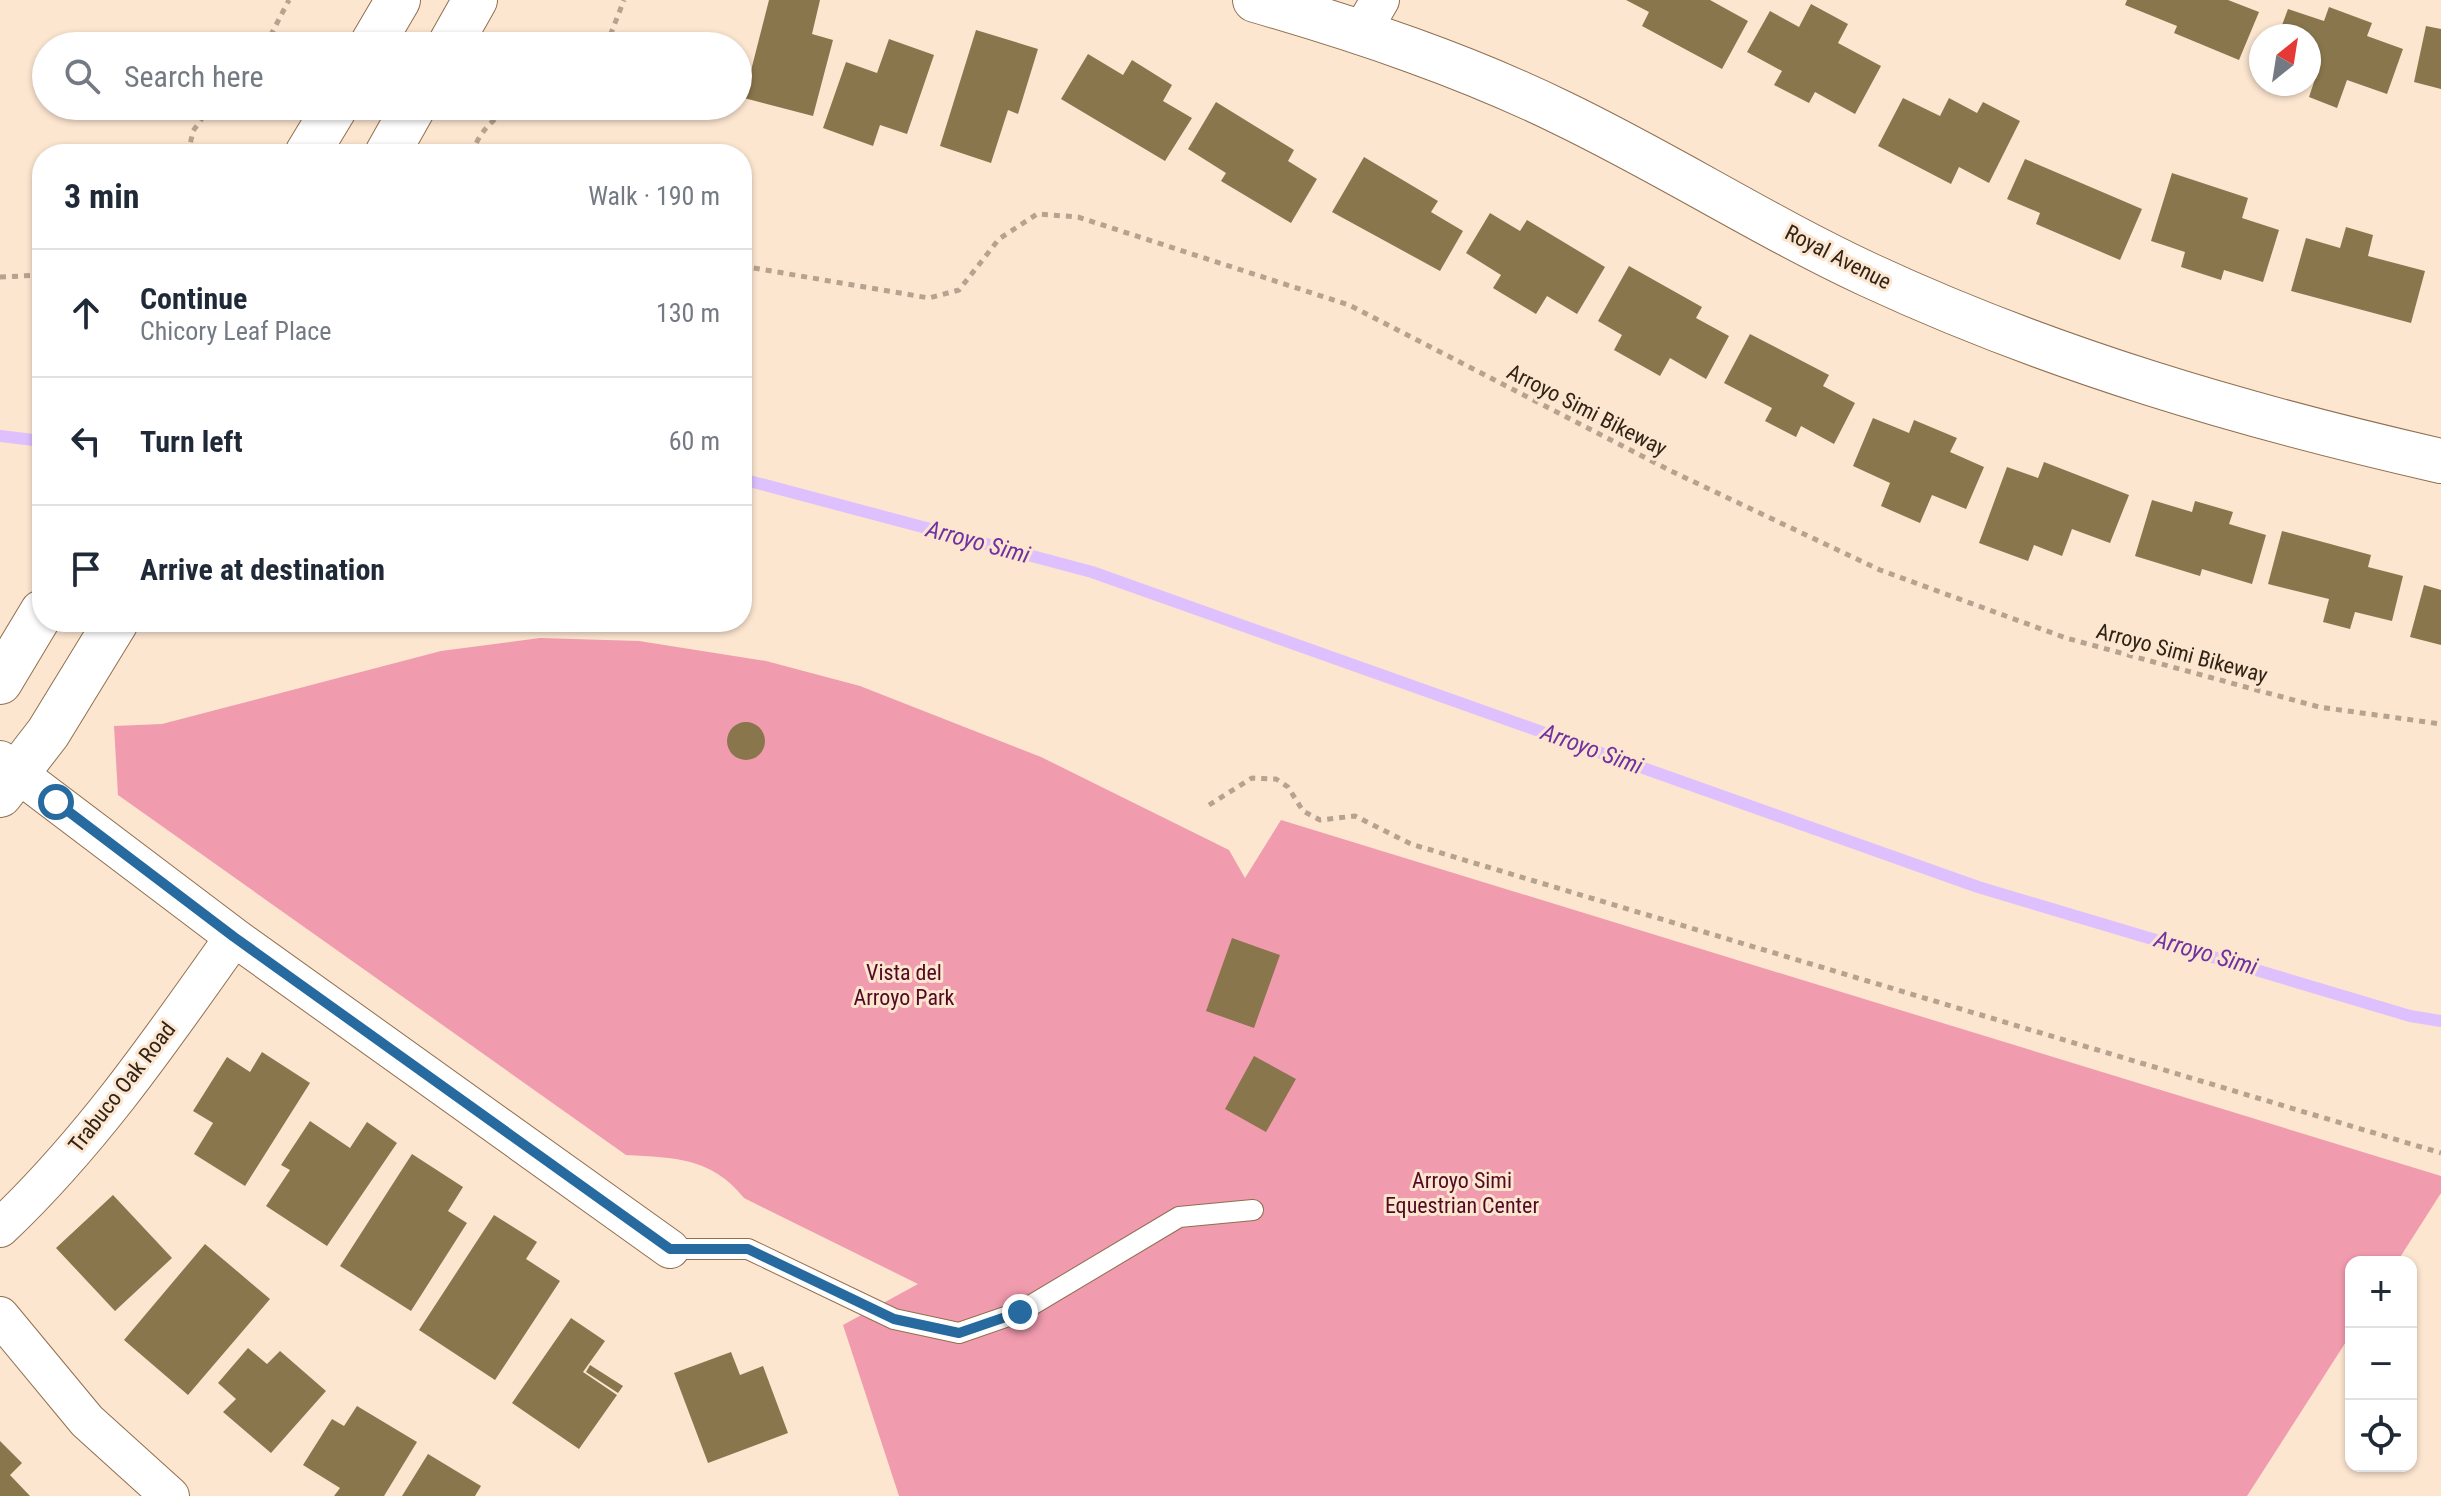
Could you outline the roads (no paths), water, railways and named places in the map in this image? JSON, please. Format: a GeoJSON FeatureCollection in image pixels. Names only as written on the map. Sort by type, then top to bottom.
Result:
{"type":"FeatureCollection","features":[{"type":"Feature","properties":{"kind":"main road"},"geometry":{"type":"LineString","coordinates":[[379,32],[398,0]]}},
{"type":"Feature","properties":{"kind":"main road"},"geometry":{"type":"LineString","coordinates":[[457,32],[475,0]]}},
{"type":"Feature","properties":{"kind":"main road","name":"Royal Avenue"},"geometry":{"type":"LineString","coordinates":[[1255,0],[1371,16],[1867,274],[2003,332],[2133,380],[2285,426],[2441,461]]}},
{"type":"Feature","properties":{"kind":"main road"},"geometry":{"type":"LineString","coordinates":[[313,144],[328,120]]}},
{"type":"Feature","properties":{"kind":"main road"},"geometry":{"type":"LineString","coordinates":[[393,144],[406,120]]}},
{"type":"Feature","properties":{"kind":"main road"},"geometry":{"type":"LineString","coordinates":[[0,682],[32,628]]}},
{"type":"Feature","properties":{"kind":"main road"},"geometry":{"type":"LineString","coordinates":[[6,776],[93,665],[111,632]]}},
{"type":"Feature","properties":{"kind":"street"},"geometry":{"type":"LineString","coordinates":[[6,776],[670,1249]]}},
{"type":"Feature","properties":{"kind":"street","name":"Trabuco Oak Road"},"geometry":{"type":"LineString","coordinates":[[0,1228],[40,1190],[105,1116],[234,937]]}},
{"type":"Feature","properties":{"kind":"street"},"geometry":{"type":"LineString","coordinates":[[0,1316],[87,1421],[170,1496]]}},
{"type":"Feature","properties":{"kind":"lane"},"geometry":{"type":"LineString","coordinates":[[670,1249],[748,1249],[894,1319],[959,1333],[1020,1312],[1179,1217],[1253,1210]]}},
{"type":"Feature","properties":{"kind":"waterway","name":"Arroyo Simi"},"geometry":{"type":"LineString","coordinates":[[0,436],[32,440]]}},
{"type":"Feature","properties":{"kind":"waterway","name":"Arroyo Simi"},"geometry":{"type":"LineString","coordinates":[[752,482],[1092,572],[1978,887],[2410,1016],[2441,1021]]}},
{"type":"Feature","properties":{"kind":"park label","name":"Vista del Arroyo Park"},"geometry":{"type":"Point","coordinates":[904,984]}},
{"type":"Feature","properties":{"kind":"park label","name":"Arroyo Simi Equestrian Center"},"geometry":{"type":"Point","coordinates":[1462,1192]}}]}
